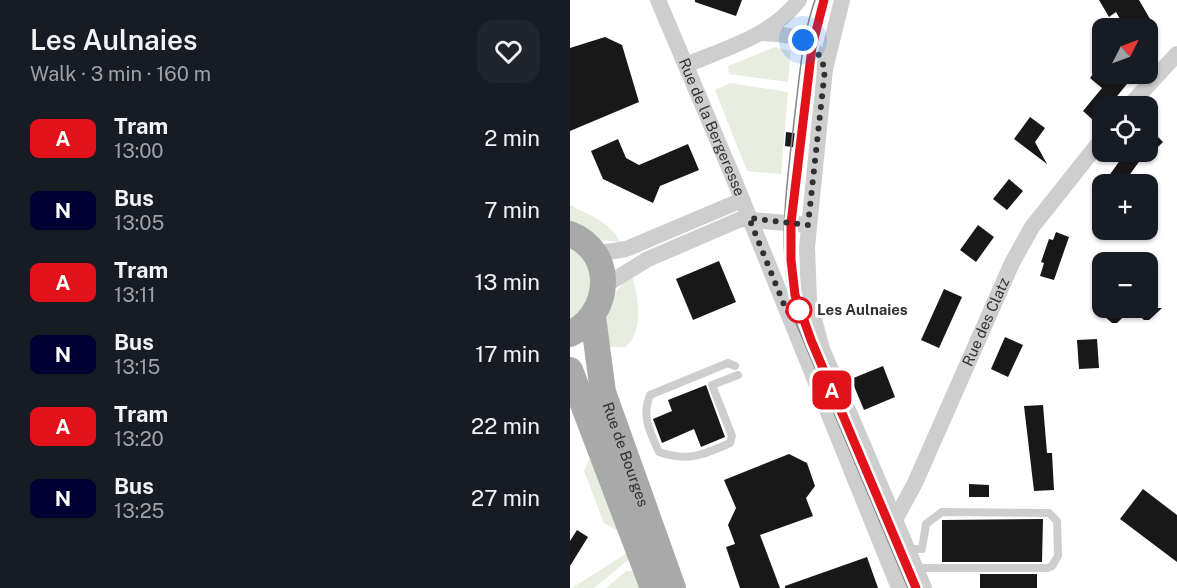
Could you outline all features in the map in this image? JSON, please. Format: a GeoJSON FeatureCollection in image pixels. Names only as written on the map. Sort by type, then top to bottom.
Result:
{"type":"FeatureCollection","features":[{"type":"Feature","properties":{"kind":"main road"},"geometry":{"type":"LineString","coordinates":[[570,234],[586,244],[595,254],[602,269],[604,286],[601,302],[593,317],[581,329],[570,334]]}},
{"type":"Feature","properties":{"kind":"main road","name":"Rue de Bourges"},"geometry":{"type":"LineString","coordinates":[[593,317],[603,392],[673,588]]}},
{"type":"Feature","properties":{"kind":"main road","name":"Rue de Bourges"},"geometry":{"type":"LineString","coordinates":[[570,370],[595,430],[653,588]]}},
{"type":"Feature","properties":{"kind":"street","name":"Rue de la Bergeresse"},"geometry":{"type":"LineString","coordinates":[[658,0],[742,200],[899,588]]}},
{"type":"Feature","properties":{"kind":"street"},"geometry":{"type":"LineString","coordinates":[[686,65],[761,33],[792,9],[799,0]]}},
{"type":"Feature","properties":{"kind":"street"},"geometry":{"type":"LineString","coordinates":[[842,0],[825,69],[808,225],[806,275],[817,335],[924,588]]}},
{"type":"Feature","properties":{"kind":"street"},"geometry":{"type":"LineString","coordinates":[[761,33],[791,35],[803,40],[819,55],[825,69]]}},
{"type":"Feature","properties":{"kind":"street"},"geometry":{"type":"LineString","coordinates":[[1138,96],[1177,54]]}},
{"type":"Feature","properties":{"kind":"street","name":"Rue des Clatz"},"geometry":{"type":"LineString","coordinates":[[895,520],[915,483],[1012,263],[1032,227],[1092,152]]}},
{"type":"Feature","properties":{"kind":"street"},"geometry":{"type":"LineString","coordinates":[[595,254],[626,249],[742,200]]}},
{"type":"Feature","properties":{"kind":"street"},"geometry":{"type":"LineString","coordinates":[[604,286],[648,259],[733,222],[749,218],[808,225]]}},
{"type":"Feature","properties":{"kind":"lane"},"geometry":{"type":"LineString","coordinates":[[728,363],[737,371],[712,385],[732,436],[730,443],[702,455],[677,458],[659,452],[647,427],[645,406],[650,395],[728,363]]}},
{"type":"Feature","properties":{"kind":"lane"},"geometry":{"type":"LineString","coordinates":[[570,399],[595,430]]}},
{"type":"Feature","properties":{"kind":"lane"},"geometry":{"type":"LineString","coordinates":[[907,549],[921,549],[927,524],[942,512],[1048,513],[1057,521],[1058,556],[1048,568],[916,568]]}},
{"type":"Feature","properties":{"kind":"green space"},"geometry":{"type":"Polygon","coordinates":[[[775,47],[791,51],[788,82],[729,74],[728,66],[775,47]]]}},
{"type":"Feature","properties":{"kind":"green space"},"geometry":{"type":"Polygon","coordinates":[[[730,83],[788,92],[781,174],[747,171],[715,90],[730,83]]]}},
{"type":"Feature","properties":{"kind":"green space"},"geometry":{"type":"Polygon","coordinates":[[[570,205],[605,224],[620,242],[599,240],[570,225],[570,205]]]}},
{"type":"Feature","properties":{"kind":"green space"},"geometry":{"type":"Polygon","coordinates":[[[570,244],[591,264],[595,292],[570,325],[570,244]]]}},
{"type":"Feature","properties":{"kind":"green space"},"geometry":{"type":"Polygon","coordinates":[[[632,274],[638,312],[636,332],[625,347],[605,347],[605,325],[609,307],[617,290],[632,274]]]}},
{"type":"Feature","properties":{"kind":"green space"},"geometry":{"type":"Polygon","coordinates":[[[591,456],[620,532],[604,523],[584,471],[591,456]]]}},
{"type":"Feature","properties":{"kind":"green space"},"geometry":{"type":"Polygon","coordinates":[[[627,553],[629,559],[594,588],[572,588],[627,553]]]}},
{"type":"Feature","properties":{"kind":"green space"},"geometry":{"type":"Polygon","coordinates":[[[626,571],[633,571],[639,588],[606,588],[626,571]]]}},
{"type":"Feature","properties":{"kind":"building"},"geometry":{"type":"Polygon","coordinates":[[[695,0],[742,0],[736,16],[695,2],[695,0]]]}},
{"type":"Feature","properties":{"kind":"building"},"geometry":{"type":"Polygon","coordinates":[[[1099,0],[1139,0],[1150,18],[1119,18],[1116,12],[1109,17],[1099,0]]]}},
{"type":"Feature","properties":{"kind":"building"},"geometry":{"type":"Polygon","coordinates":[[[605,37],[622,45],[639,102],[570,131],[570,48],[605,37]]]}},
{"type":"Feature","properties":{"kind":"building"},"geometry":{"type":"Polygon","coordinates":[[[1097,84],[1127,84],[1117,96],[1095,96],[1102,88],[1097,84]]]}},
{"type":"Feature","properties":{"kind":"building"},"geometry":{"type":"Polygon","coordinates":[[[1092,100],[1092,119],[1083,111],[1092,100]]]}},
{"type":"Feature","properties":{"kind":"building"},"geometry":{"type":"Polygon","coordinates":[[[1030,117],[1045,128],[1035,142],[1047,164],[1014,139],[1030,117]]]}},
{"type":"Feature","properties":{"kind":"building"},"geometry":{"type":"Polygon","coordinates":[[[786,132],[808,135],[806,149],[785,146],[786,132]]]}},
{"type":"Feature","properties":{"kind":"building"},"geometry":{"type":"Polygon","coordinates":[[[1158,137],[1163,142],[1158,147],[1158,137]]]}},
{"type":"Feature","properties":{"kind":"building"},"geometry":{"type":"Polygon","coordinates":[[[618,139],[626,158],[639,165],[688,144],[699,170],[660,186],[653,203],[603,179],[591,151],[618,139]]]}},
{"type":"Feature","properties":{"kind":"building"},"geometry":{"type":"Polygon","coordinates":[[[1119,162],[1139,162],[1130,174],[1110,174],[1119,162]]]}},
{"type":"Feature","properties":{"kind":"building"},"geometry":{"type":"Polygon","coordinates":[[[1009,179],[1023,191],[1007,210],[993,199],[1009,179]]]}},
{"type":"Feature","properties":{"kind":"building"},"geometry":{"type":"Polygon","coordinates":[[[978,225],[994,237],[976,262],[960,250],[978,225]]]}},
{"type":"Feature","properties":{"kind":"building"},"geometry":{"type":"Polygon","coordinates":[[[1056,232],[1069,237],[1054,280],[1040,276],[1044,263],[1041,262],[1049,239],[1053,240],[1056,232]]]}},
{"type":"Feature","properties":{"kind":"building"},"geometry":{"type":"Polygon","coordinates":[[[719,261],[736,302],[693,320],[676,279],[719,261]]]}},
{"type":"Feature","properties":{"kind":"building"},"geometry":{"type":"Polygon","coordinates":[[[944,289],[962,297],[939,348],[921,340],[944,289]]]}},
{"type":"Feature","properties":{"kind":"building"},"geometry":{"type":"Polygon","coordinates":[[[1106,318],[1122,318],[1117,323],[1112,323],[1106,318]]]}},
{"type":"Feature","properties":{"kind":"building"},"geometry":{"type":"Polygon","coordinates":[[[1005,337],[1023,345],[1008,377],[991,369],[1005,337]]]}},
{"type":"Feature","properties":{"kind":"building"},"geometry":{"type":"Polygon","coordinates":[[[1097,339],[1099,368],[1079,369],[1077,340],[1097,339]]]}},
{"type":"Feature","properties":{"kind":"building"},"geometry":{"type":"Polygon","coordinates":[[[883,366],[895,397],[864,410],[851,379],[883,366]]]}},
{"type":"Feature","properties":{"kind":"building"},"geometry":{"type":"Polygon","coordinates":[[[706,385],[725,437],[701,447],[694,429],[662,443],[653,419],[672,411],[668,400],[706,385]]]}},
{"type":"Feature","properties":{"kind":"building"},"geometry":{"type":"Polygon","coordinates":[[[1043,405],[1047,453],[1052,453],[1054,490],[1034,491],[1024,406],[1043,405]]]}},
{"type":"Feature","properties":{"kind":"building"},"geometry":{"type":"Polygon","coordinates":[[[789,454],[807,463],[815,486],[806,498],[813,516],[760,535],[780,588],[740,588],[726,547],[735,544],[728,525],[736,508],[724,480],[789,454]]]}},
{"type":"Feature","properties":{"kind":"building"},"geometry":{"type":"Polygon","coordinates":[[[969,484],[989,485],[989,497],[969,497],[969,484]]]}},
{"type":"Feature","properties":{"kind":"building"},"geometry":{"type":"Polygon","coordinates":[[[1143,489],[1177,515],[1177,562],[1120,519],[1143,489]]]}},
{"type":"Feature","properties":{"kind":"building"},"geometry":{"type":"Polygon","coordinates":[[[1043,519],[1042,562],[942,562],[942,520],[1043,519]]]}},
{"type":"Feature","properties":{"kind":"building"},"geometry":{"type":"Polygon","coordinates":[[[577,530],[588,537],[570,566],[570,541],[577,530]]]}},
{"type":"Feature","properties":{"kind":"building"},"geometry":{"type":"Polygon","coordinates":[[[867,557],[878,588],[785,588],[785,586],[867,557]]]}},
{"type":"Feature","properties":{"kind":"building"},"geometry":{"type":"Polygon","coordinates":[[[980,574],[1037,574],[1037,588],[980,588],[980,574]]]}},
{"type":"Feature","properties":{"kind":"tram line"},"geometry":{"type":"LineString","coordinates":[[815,0],[802,56],[786,192],[784,244],[790,297],[796,323],[908,588]]}},
{"type":"Feature","properties":{"kind":"tram line","name":"A"},"geometry":{"type":"LineString","coordinates":[[824,0],[812,47],[791,223],[791,260],[795,295],[811,340],[916,588]]}},
{"type":"Feature","properties":{"kind":"tram line"},"geometry":{"type":"LineString","coordinates":[[808,76],[813,41],[823,3]]}},
{"type":"Feature","properties":{"kind":"tram line"},"geometry":{"type":"LineString","coordinates":[[798,166],[804,112]]}},
{"type":"Feature","properties":{"kind":"place","name":"Les Aulnaies"},"geometry":{"type":"Point","coordinates":[799,310]}},
{"type":"Feature","properties":{"kind":"route"},"geometry":{"type":"LineString","coordinates":[[799,310],[787,312],[749,218],[808,225],[825,69],[819,55],[803,40]]}}]}
